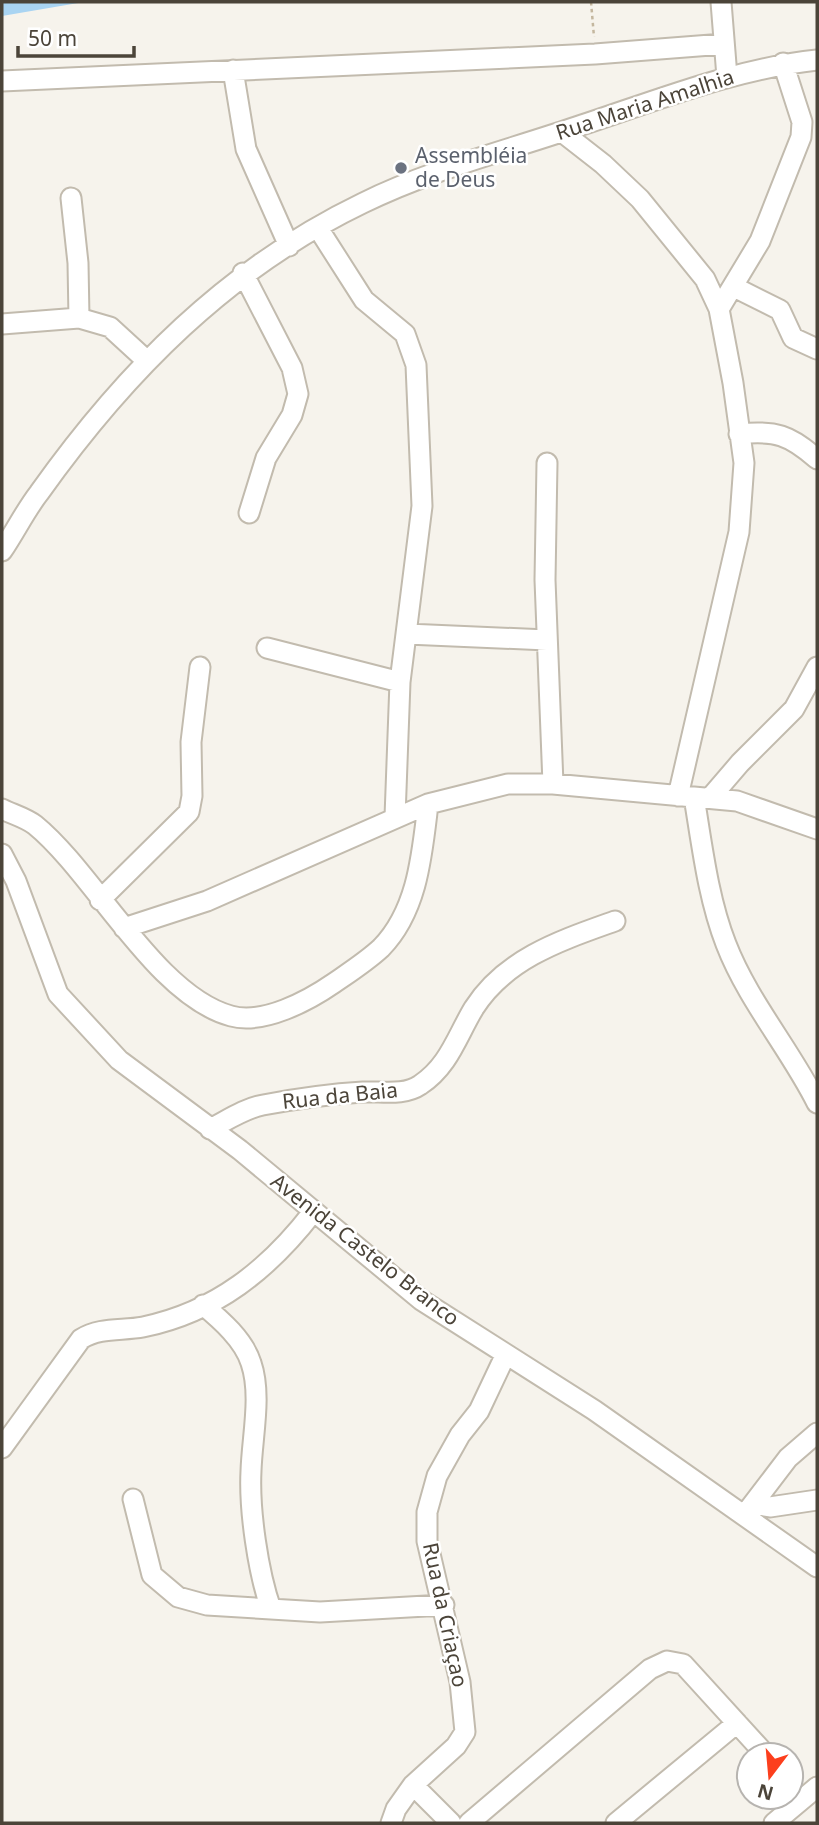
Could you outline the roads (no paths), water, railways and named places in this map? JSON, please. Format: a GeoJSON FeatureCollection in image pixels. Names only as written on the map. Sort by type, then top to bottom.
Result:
{"type":"FeatureCollection","features":[{"type":"Feature","properties":{"kind":"street"},"geometry":{"type":"LineString","coordinates":[[721,2],[727,77]]}},
{"type":"Feature","properties":{"kind":"street","name":"Rua Maria Amalhia"},"geometry":{"type":"LineString","coordinates":[[2,81],[595,54],[724,44]]}},
{"type":"Feature","properties":{"kind":"street","name":"Rua Maria Amalhia"},"geometry":{"type":"LineString","coordinates":[[2,551],[37,495],[80,436],[146,360],[243,273],[362,203],[414,181],[727,77],[783,63],[817,60]]}},
{"type":"Feature","properties":{"kind":"street"},"geometry":{"type":"LineString","coordinates":[[719,309],[760,241],[801,136],[803,122],[783,63]]}},
{"type":"Feature","properties":{"kind":"street"},"geometry":{"type":"LineString","coordinates":[[233,70],[246,149],[289,246]]}},
{"type":"Feature","properties":{"kind":"street"},"geometry":{"type":"LineString","coordinates":[[562,132],[640,199],[705,279],[719,309],[744,463],[739,532],[694,797],[726,944],[751,995],[802,1073],[817,1103]]}},
{"type":"Feature","properties":{"kind":"street"},"geometry":{"type":"LineString","coordinates":[[72,198],[78,263],[79,318]]}},
{"type":"Feature","properties":{"kind":"street"},"geometry":{"type":"LineString","coordinates":[[318,228],[364,300],[405,334],[416,365],[422,506],[400,682],[395,817]]}},
{"type":"Feature","properties":{"kind":"street"},"geometry":{"type":"LineString","coordinates":[[243,273],[292,368],[298,394],[292,415],[263,466],[249,513]]}},
{"type":"Feature","properties":{"kind":"street"},"geometry":{"type":"LineString","coordinates":[[734,287],[772,303],[784,316],[793,338],[817,349]]}},
{"type":"Feature","properties":{"kind":"street"},"geometry":{"type":"LineString","coordinates":[[2,324],[79,318],[110,327],[146,360]]}},
{"type":"Feature","properties":{"kind":"street"},"geometry":{"type":"LineString","coordinates":[[739,434],[772,432],[798,443],[817,459]]}},
{"type":"Feature","properties":{"kind":"street"},"geometry":{"type":"LineString","coordinates":[[547,463],[547,640],[553,784]]}},
{"type":"Feature","properties":{"kind":"street"},"geometry":{"type":"LineString","coordinates":[[407,634],[547,640]]}},
{"type":"Feature","properties":{"kind":"street"},"geometry":{"type":"LineString","coordinates":[[267,648],[400,682]]}},
{"type":"Feature","properties":{"kind":"street"},"geometry":{"type":"LineString","coordinates":[[100,900],[189,812],[192,796],[191,742],[200,667]]}},
{"type":"Feature","properties":{"kind":"street"},"geometry":{"type":"LineString","coordinates":[[694,797],[740,763],[785,720],[815,677]]}},
{"type":"Feature","properties":{"kind":"street"},"geometry":{"type":"LineString","coordinates":[[124,928],[206,901],[428,804],[496,786],[553,784],[737,801],[817,829]]}},
{"type":"Feature","properties":{"kind":"street"},"geometry":{"type":"LineString","coordinates":[[2,809],[33,824],[59,849],[124,928],[172,979],[206,1006],[232,1017],[256,1018],[299,1004],[382,947],[409,905],[422,862],[428,804]]}},
{"type":"Feature","properties":{"kind":"street","name":"Avenida Castelo Branco"},"geometry":{"type":"LineString","coordinates":[[2,854],[16,881],[58,994],[119,1060],[240,1150],[421,1300],[749,1509],[817,1567]]}},
{"type":"Feature","properties":{"kind":"street","name":"Rua da Baia"},"geometry":{"type":"LineString","coordinates":[[210,1129],[259,1105],[363,1092],[402,1091],[418,1087],[447,1060],[474,1010],[493,984],[511,968],[567,938],[615,921]]}},
{"type":"Feature","properties":{"kind":"street"},"geometry":{"type":"LineString","coordinates":[[2,1448],[80,1339],[100,1331],[144,1327],[203,1306],[253,1278],[284,1250],[313,1212]]}},
{"type":"Feature","properties":{"kind":"street"},"geometry":{"type":"LineString","coordinates":[[203,1306],[227,1325],[251,1362],[255,1405],[250,1475],[261,1581],[271,1609]]}},
{"type":"Feature","properties":{"kind":"street","name":"Rua da Criaçao"},"geometry":{"type":"LineString","coordinates":[[391,1823],[396,1809],[413,1785],[456,1746],[465,1732],[466,1717],[444,1605],[428,1541],[429,1498],[448,1455],[479,1411],[505,1356]]}},
{"type":"Feature","properties":{"kind":"street"},"geometry":{"type":"LineString","coordinates":[[749,1509],[788,1458],[817,1433]]}},
{"type":"Feature","properties":{"kind":"street"},"geometry":{"type":"LineString","coordinates":[[133,1499],[152,1575],[178,1597],[207,1605],[320,1612],[444,1605]]}},
{"type":"Feature","properties":{"kind":"street"},"geometry":{"type":"LineString","coordinates":[[749,1509],[817,1500]]}},
{"type":"Feature","properties":{"kind":"street"},"geometry":{"type":"LineString","coordinates":[[469,1823],[658,1663],[674,1661],[683,1664],[753,1741]]}},
{"type":"Feature","properties":{"kind":"street"},"geometry":{"type":"LineString","coordinates":[[616,1823],[737,1723]]}},
{"type":"Feature","properties":{"kind":"street"},"geometry":{"type":"LineString","coordinates":[[413,1785],[451,1823]]}},
{"type":"Feature","properties":{"kind":"street"},"geometry":{"type":"LineString","coordinates":[[774,1823],[808,1791]]}},
{"type":"Feature","properties":{"kind":"water"},"geometry":{"type":"Polygon","coordinates":[[[2,2],[84,2],[2,16],[2,2]]]}},
{"type":"Feature","properties":{"kind":"place","name":"Assembléia de Deus"},"geometry":{"type":"Point","coordinates":[401,168]}}]}
